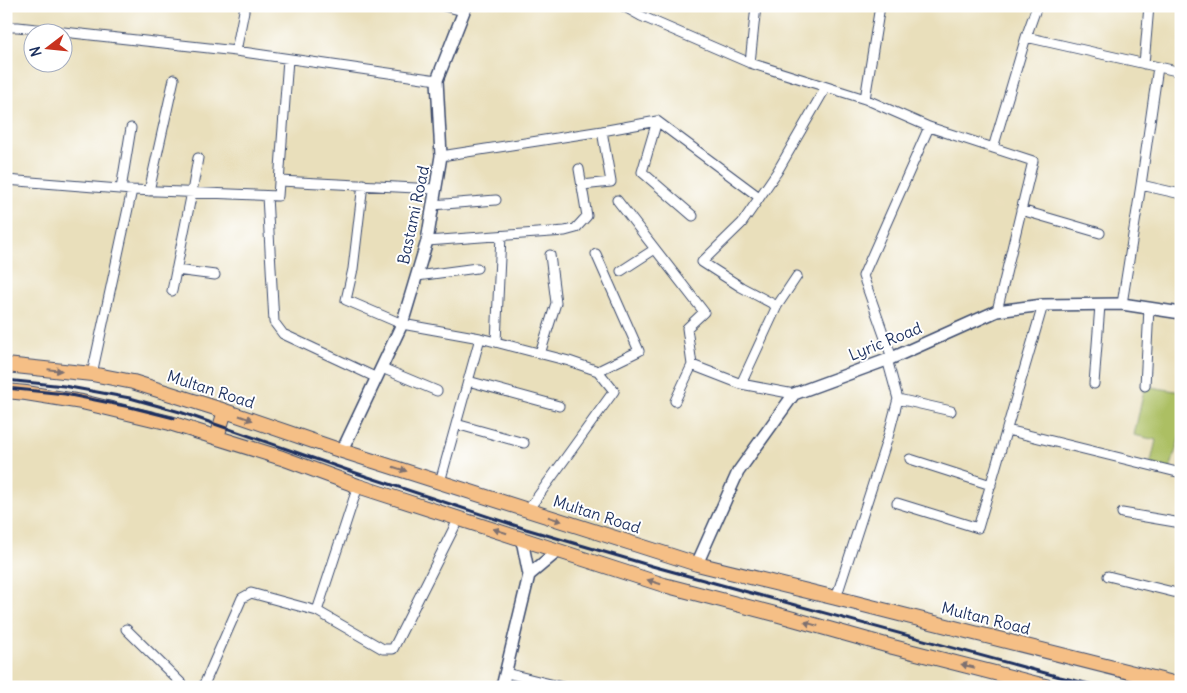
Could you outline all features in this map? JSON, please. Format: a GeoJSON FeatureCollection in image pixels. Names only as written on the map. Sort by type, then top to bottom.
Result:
{"type":"FeatureCollection","features":[{"type":"Feature","properties":{"kind":"main road","name":"Multan Road"},"geometry":{"type":"LineString","coordinates":[[6,365],[92,374],[133,382],[697,564],[1181,685]]}},
{"type":"Feature","properties":{"kind":"main road"},"geometry":{"type":"LineString","coordinates":[[6,391],[82,402],[170,423],[282,458],[358,486],[664,585],[1049,687]]}},
{"type":"Feature","properties":{"kind":"main road"},"geometry":{"type":"LineString","coordinates":[[216,437],[225,411]]}},
{"type":"Feature","properties":{"kind":"street"},"geometry":{"type":"LineString","coordinates":[[236,51],[244,6]]}},
{"type":"Feature","properties":{"kind":"street"},"geometry":{"type":"LineString","coordinates":[[444,6],[464,9]]}},
{"type":"Feature","properties":{"kind":"street"},"geometry":{"type":"LineString","coordinates":[[623,6],[641,16],[750,63],[865,99],[929,127],[1033,160],[997,311]]}},
{"type":"Feature","properties":{"kind":"street"},"geometry":{"type":"LineString","coordinates":[[641,16],[643,6]]}},
{"type":"Feature","properties":{"kind":"street"},"geometry":{"type":"LineString","coordinates":[[750,63],[756,6]]}},
{"type":"Feature","properties":{"kind":"street"},"geometry":{"type":"LineString","coordinates":[[865,99],[880,6]]}},
{"type":"Feature","properties":{"kind":"street"},"geometry":{"type":"LineString","coordinates":[[993,148],[1036,6]]}},
{"type":"Feature","properties":{"kind":"street"},"geometry":{"type":"LineString","coordinates":[[1144,64],[1149,6]]}},
{"type":"Feature","properties":{"kind":"street","name":"Bastami Road"},"geometry":{"type":"LineString","coordinates":[[342,451],[402,324],[427,242],[441,156],[437,80],[464,9]]}},
{"type":"Feature","properties":{"kind":"street"},"geometry":{"type":"LineString","coordinates":[[6,26],[236,51],[437,80]]}},
{"type":"Feature","properties":{"kind":"street"},"geometry":{"type":"LineString","coordinates":[[1026,37],[1181,72]]}},
{"type":"Feature","properties":{"kind":"street"},"geometry":{"type":"LineString","coordinates":[[6,180],[149,191],[278,196],[288,59]]}},
{"type":"Feature","properties":{"kind":"street"},"geometry":{"type":"LineString","coordinates":[[1122,304],[1158,67]]}},
{"type":"Feature","properties":{"kind":"street"},"geometry":{"type":"LineString","coordinates":[[149,191],[174,79]]}},
{"type":"Feature","properties":{"kind":"street"},"geometry":{"type":"LineString","coordinates":[[777,306],[741,288],[702,262],[742,223],[777,172],[826,87]]}},
{"type":"Feature","properties":{"kind":"street"},"geometry":{"type":"LineString","coordinates":[[441,156],[657,121],[759,197]]}},
{"type":"Feature","properties":{"kind":"street"},"geometry":{"type":"LineString","coordinates":[[657,121],[642,172],[693,216]]}},
{"type":"Feature","properties":{"kind":"street"},"geometry":{"type":"LineString","coordinates":[[836,598],[888,437],[898,398],[889,358],[863,276],[929,127]]}},
{"type":"Feature","properties":{"kind":"street"},"geometry":{"type":"LineString","coordinates":[[121,189],[131,128]]}},
{"type":"Feature","properties":{"kind":"street"},"geometry":{"type":"LineString","coordinates":[[582,185],[612,182],[602,131]]}},
{"type":"Feature","properties":{"kind":"street"},"geometry":{"type":"LineString","coordinates":[[172,290],[198,158]]}},
{"type":"Feature","properties":{"kind":"street"},"geometry":{"type":"LineString","coordinates":[[427,242],[565,231],[576,228],[587,216],[580,169]]}},
{"type":"Feature","properties":{"kind":"street"},"geometry":{"type":"LineString","coordinates":[[280,181],[435,189]]}},
{"type":"Feature","properties":{"kind":"street"},"geometry":{"type":"LineString","coordinates":[[363,184],[353,269],[346,300],[402,324],[480,338],[598,371],[614,391],[528,510]]}},
{"type":"Feature","properties":{"kind":"street"},"geometry":{"type":"LineString","coordinates":[[1141,186],[1181,194]]}},
{"type":"Feature","properties":{"kind":"street"},"geometry":{"type":"LineString","coordinates":[[92,374],[132,190]]}},
{"type":"Feature","properties":{"kind":"street"},"geometry":{"type":"LineString","coordinates":[[268,196],[274,322],[283,334],[379,373],[437,391]]}},
{"type":"Feature","properties":{"kind":"street"},"geometry":{"type":"LineString","coordinates":[[432,205],[496,200]]}},
{"type":"Feature","properties":{"kind":"street"},"geometry":{"type":"LineString","coordinates":[[617,200],[704,312],[687,328],[692,365],[675,401]]}},
{"type":"Feature","properties":{"kind":"street"},"geometry":{"type":"LineString","coordinates":[[1021,210],[1100,233]]}},
{"type":"Feature","properties":{"kind":"street"},"geometry":{"type":"LineString","coordinates":[[496,342],[501,236]]}},
{"type":"Feature","properties":{"kind":"street"},"geometry":{"type":"LineString","coordinates":[[621,271],[655,249]]}},
{"type":"Feature","properties":{"kind":"street"},"geometry":{"type":"LineString","coordinates":[[596,254],[638,351],[598,371]]}},
{"type":"Feature","properties":{"kind":"street"},"geometry":{"type":"LineString","coordinates":[[540,354],[556,303],[550,255]]}},
{"type":"Feature","properties":{"kind":"street"},"geometry":{"type":"LineString","coordinates":[[417,276],[477,268]]}},
{"type":"Feature","properties":{"kind":"street"},"geometry":{"type":"LineString","coordinates":[[176,270],[215,274]]}},
{"type":"Feature","properties":{"kind":"street"},"geometry":{"type":"LineString","coordinates":[[741,384],[777,306],[797,276]]}},
{"type":"Feature","properties":{"kind":"street","name":"Lyric Road"},"geometry":{"type":"LineString","coordinates":[[794,394],[889,358],[997,311],[1043,305],[1122,304],[1181,313]]}},
{"type":"Feature","properties":{"kind":"street"},"geometry":{"type":"LineString","coordinates":[[897,503],[978,528],[1043,305]]}},
{"type":"Feature","properties":{"kind":"street"},"geometry":{"type":"LineString","coordinates":[[1094,384],[1100,305]]}},
{"type":"Feature","properties":{"kind":"street"},"geometry":{"type":"LineString","coordinates":[[1145,386],[1150,308]]}},
{"type":"Feature","properties":{"kind":"street"},"geometry":{"type":"LineString","coordinates":[[440,482],[480,338]]}},
{"type":"Feature","properties":{"kind":"street"},"geometry":{"type":"LineString","coordinates":[[692,365],[741,384],[794,394],[738,472],[697,564]]}},
{"type":"Feature","properties":{"kind":"street"},"geometry":{"type":"LineString","coordinates":[[468,381],[559,406]]}},
{"type":"Feature","properties":{"kind":"street"},"geometry":{"type":"LineString","coordinates":[[898,398],[951,411]]}},
{"type":"Feature","properties":{"kind":"street"},"geometry":{"type":"LineString","coordinates":[[456,424],[524,443]]}},
{"type":"Feature","properties":{"kind":"street"},"geometry":{"type":"LineString","coordinates":[[1007,430],[1181,473]]}},
{"type":"Feature","properties":{"kind":"street"},"geometry":{"type":"LineString","coordinates":[[910,459],[991,485]]}},
{"type":"Feature","properties":{"kind":"street"},"geometry":{"type":"LineString","coordinates":[[316,611],[358,486]]}},
{"type":"Feature","properties":{"kind":"street"},"geometry":{"type":"LineString","coordinates":[[1122,513],[1181,523]]}},
{"type":"Feature","properties":{"kind":"street"},"geometry":{"type":"LineString","coordinates":[[203,687],[242,598],[251,593],[316,611],[383,649],[393,649],[459,518]]}},
{"type":"Feature","properties":{"kind":"street"},"geometry":{"type":"LineString","coordinates":[[502,687],[529,575],[520,538]]}},
{"type":"Feature","properties":{"kind":"street"},"geometry":{"type":"LineString","coordinates":[[529,575],[553,554],[560,551]]}},
{"type":"Feature","properties":{"kind":"street"},"geometry":{"type":"LineString","coordinates":[[1108,576],[1181,594]]}},
{"type":"Feature","properties":{"kind":"street"},"geometry":{"type":"LineString","coordinates":[[126,628],[185,687]]}},
{"type":"Feature","properties":{"kind":"street"},"geometry":{"type":"LineString","coordinates":[[506,673],[563,687]]}},
{"type":"Feature","properties":{"kind":"green space"},"geometry":{"type":"Polygon","coordinates":[[[1145,386],[1181,392],[1181,432],[1170,470],[1150,466],[1156,440],[1134,435],[1145,386]]]}},
{"type":"Feature","properties":{"kind":"railway"},"geometry":{"type":"LineString","coordinates":[[6,380],[64,386],[130,398],[180,412],[526,529],[652,566],[1102,687]]}},
{"type":"Feature","properties":{"kind":"railway"},"geometry":{"type":"LineString","coordinates":[[6,388],[65,394],[174,418]]}}]}
